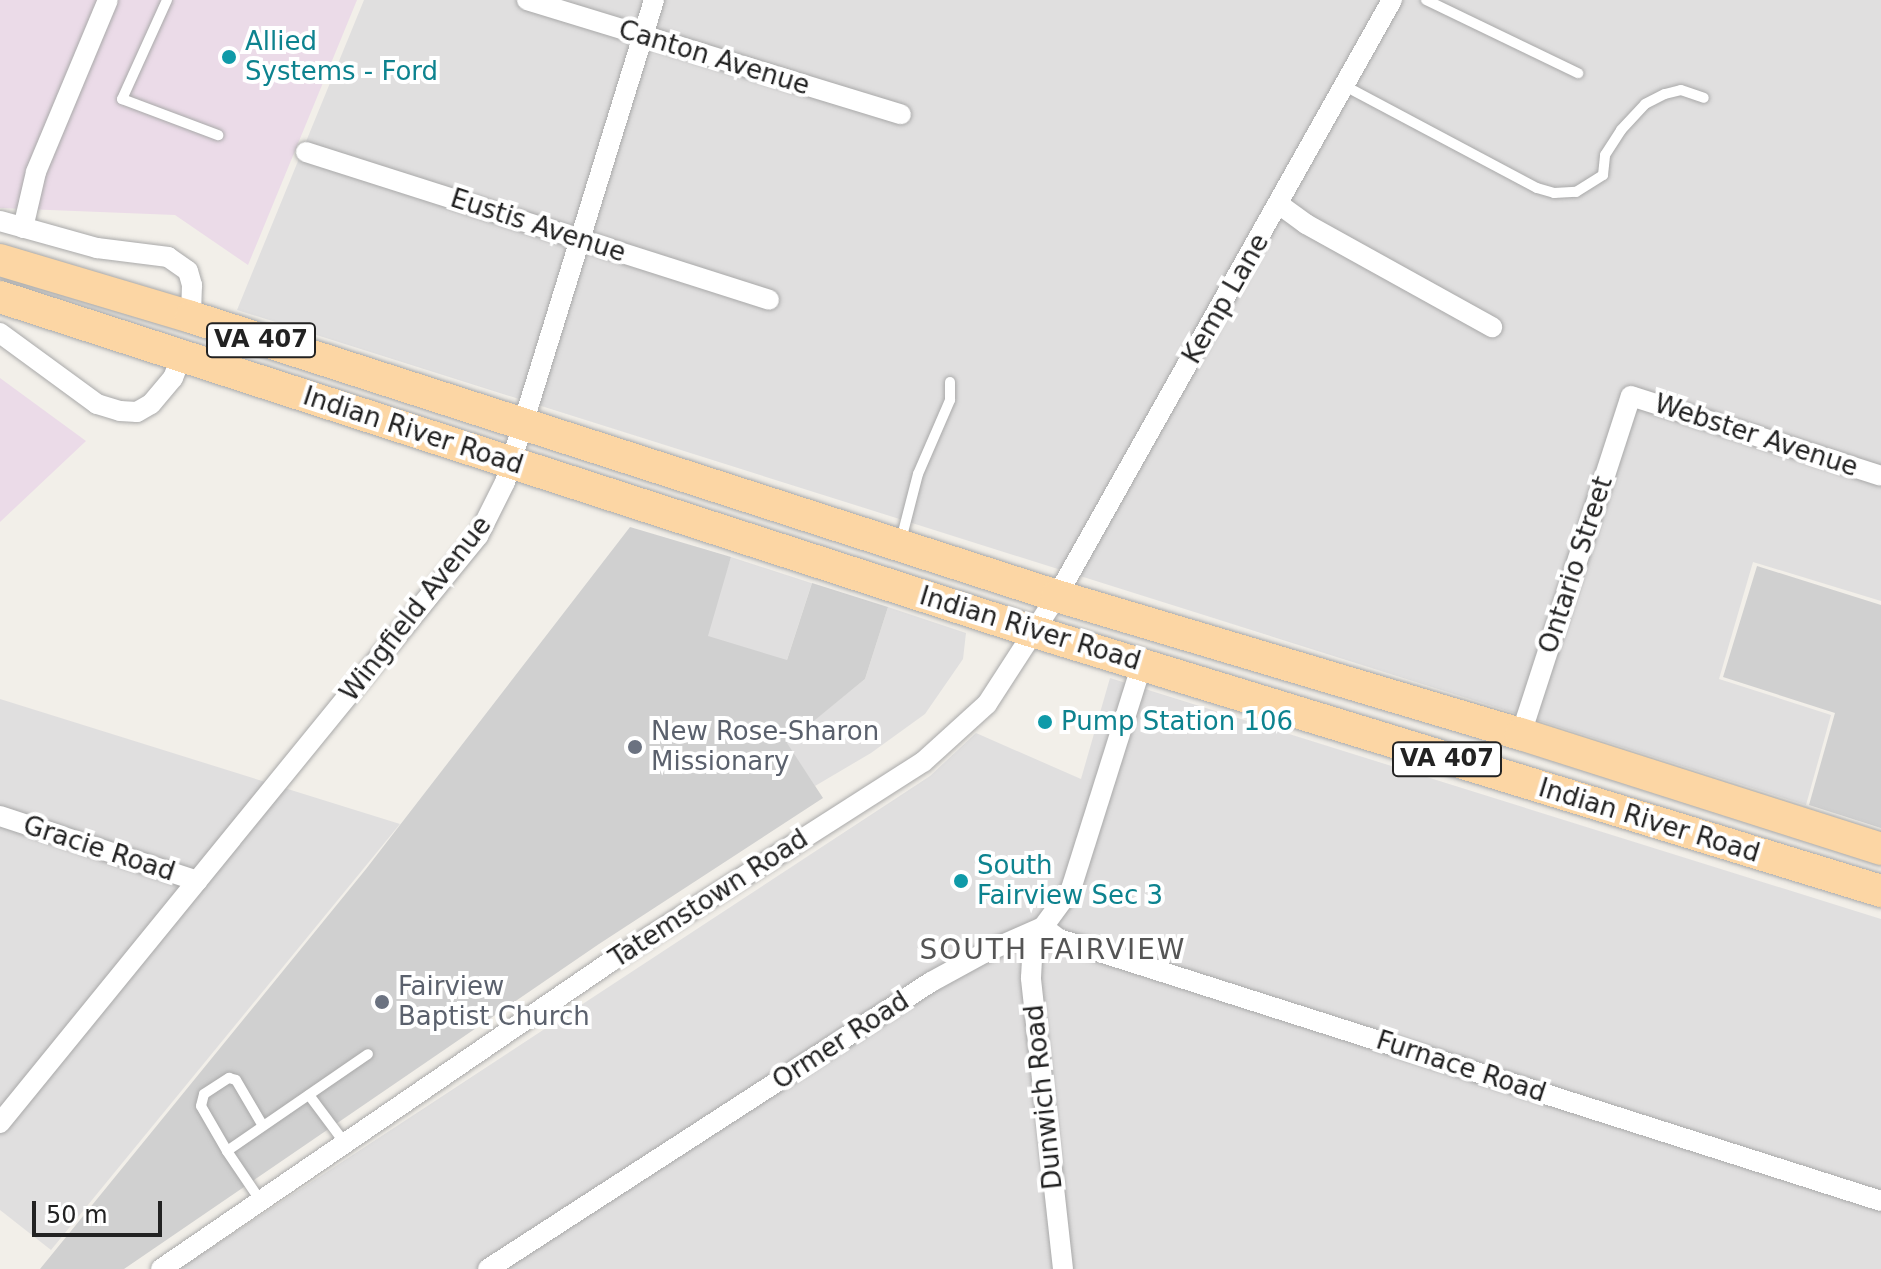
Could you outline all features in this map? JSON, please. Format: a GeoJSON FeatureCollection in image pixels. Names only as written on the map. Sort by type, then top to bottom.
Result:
{"type":"FeatureCollection","features":[{"type":"Feature","properties":{"kind":"main road","name":"Indian River Road"},"geometry":{"type":"LineString","coordinates":[[0,260],[191,317],[1057,596],[1521,734],[1881,849]]}},
{"type":"Feature","properties":{"kind":"main road","name":"Indian River Road"},"geometry":{"type":"LineString","coordinates":[[0,297],[1035,632],[1881,891]]}},
{"type":"Feature","properties":{"kind":"street"},"geometry":{"type":"LineString","coordinates":[[23,228],[36,172],[108,0]]}},
{"type":"Feature","properties":{"kind":"street","name":"Canton Avenue"},"geometry":{"type":"LineString","coordinates":[[527,0],[643,38],[901,114]]}},
{"type":"Feature","properties":{"kind":"street","name":"Wingfield Avenue"},"geometry":{"type":"LineString","coordinates":[[4,1109],[198,881],[463,557],[492,512],[510,464],[654,0]]}},
{"type":"Feature","properties":{"kind":"street","name":"Kemp Lane"},"geometry":{"type":"LineString","coordinates":[[1057,596],[1280,205],[1392,0]]}},
{"type":"Feature","properties":{"kind":"street","name":"Eustis Avenue"},"geometry":{"type":"LineString","coordinates":[[306,152],[769,300]]}},
{"type":"Feature","properties":{"kind":"street"},"geometry":{"type":"LineString","coordinates":[[1280,205],[1306,224],[1492,327]]}},
{"type":"Feature","properties":{"kind":"street"},"geometry":{"type":"LineString","coordinates":[[0,221],[97,248],[168,257],[188,271],[192,285],[191,317]]}},
{"type":"Feature","properties":{"kind":"street"},"geometry":{"type":"LineString","coordinates":[[0,333],[97,404],[120,411],[137,412],[151,404],[173,378],[182,354]]}},
{"type":"Feature","properties":{"kind":"street","name":"Webster Avenue"},"geometry":{"type":"LineString","coordinates":[[1631,396],[1881,476]]}},
{"type":"Feature","properties":{"kind":"street","name":"Ontario Street"},"geometry":{"type":"LineString","coordinates":[[1521,734],[1631,396]]}},
{"type":"Feature","properties":{"kind":"street","name":"Tatemstown Road"},"geometry":{"type":"LineString","coordinates":[[168,1267],[344,1142],[610,962],[946,745],[987,704],[1057,596]]}},
{"type":"Feature","properties":{"kind":"street","name":"Ormer Road"},"geometry":{"type":"LineString","coordinates":[[488,1269],[931,982],[984,953],[1043,927],[1071,889],[1142,664]]}},
{"type":"Feature","properties":{"kind":"street","name":"Gracie Road"},"geometry":{"type":"LineString","coordinates":[[0,816],[198,881]]}},
{"type":"Feature","properties":{"kind":"street","name":"Furnace Road"},"geometry":{"type":"LineString","coordinates":[[1043,927],[1059,939],[1881,1201]]}},
{"type":"Feature","properties":{"kind":"street","name":"Dunwich Road"},"geometry":{"type":"LineString","coordinates":[[1043,927],[1031,978],[1063,1269]]}},
{"type":"Feature","properties":{"kind":"lane"},"geometry":{"type":"LineString","coordinates":[[167,0],[122,99],[218,135]]}},
{"type":"Feature","properties":{"kind":"lane"},"geometry":{"type":"LineString","coordinates":[[1426,0],[1578,73]]}},
{"type":"Feature","properties":{"kind":"lane"},"geometry":{"type":"LineString","coordinates":[[1345,86],[1537,188],[1554,193],[1576,192],[1603,175],[1605,155],[1621,130],[1645,104],[1681,90],[1704,98]]}},
{"type":"Feature","properties":{"kind":"lane"},"geometry":{"type":"LineString","coordinates":[[899,546],[918,474],[950,400],[950,382]]}},
{"type":"Feature","properties":{"kind":"lane"},"geometry":{"type":"LineString","coordinates":[[227,1151],[368,1054]]}},
{"type":"Feature","properties":{"kind":"lane"},"geometry":{"type":"LineString","coordinates":[[260,1200],[201,1106],[204,1094],[229,1078],[236,1080],[263,1126]]}},
{"type":"Feature","properties":{"kind":"lane"},"geometry":{"type":"LineString","coordinates":[[309,1095],[344,1142]]}},
{"type":"Feature","properties":{"kind":"shaded area"},"geometry":{"type":"Polygon","coordinates":[[[0,0],[357,0],[248,265],[175,215],[0,208],[0,0]]]}},
{"type":"Feature","properties":{"kind":"shaded area"},"geometry":{"type":"Polygon","coordinates":[[[364,0],[1881,0],[1881,601],[1753,562],[1719,679],[1831,715],[1806,805],[237,310],[364,0]]]}},
{"type":"Feature","properties":{"kind":"shaded area"},"geometry":{"type":"Polygon","coordinates":[[[0,378],[86,441],[0,522],[0,378]]]}},
{"type":"Feature","properties":{"kind":"shaded area"},"geometry":{"type":"Polygon","coordinates":[[[630,527],[731,557],[708,636],[787,660],[812,583],[888,607],[865,679],[787,743],[823,798],[599,944],[124,1269],[40,1269],[366,869],[630,527]]]}},
{"type":"Feature","properties":{"kind":"shaded area"},"geometry":{"type":"Polygon","coordinates":[[[731,557],[812,583],[786,662],[705,636],[731,557]]]}},
{"type":"Feature","properties":{"kind":"shaded area"},"geometry":{"type":"Polygon","coordinates":[[[1757,566],[1881,605],[1881,828],[1809,805],[1835,713],[1723,677],[1757,566]]]}},
{"type":"Feature","properties":{"kind":"shaded area"},"geometry":{"type":"Polygon","coordinates":[[[888,607],[966,633],[963,659],[925,714],[871,753],[815,786],[786,743],[865,679],[888,607]]]}},
{"type":"Feature","properties":{"kind":"shaded area"},"geometry":{"type":"Polygon","coordinates":[[[1110,678],[1881,919],[1881,1269],[179,1269],[930,776],[976,733],[1081,779],[1110,678]]]}},
{"type":"Feature","properties":{"kind":"shaded area"},"geometry":{"type":"Polygon","coordinates":[[[0,699],[400,824],[51,1250],[0,1210],[0,699]]]}},
{"type":"Feature","properties":{"kind":"place","name":"Allied Systems - Ford"},"geometry":{"type":"Point","coordinates":[229,57]}},
{"type":"Feature","properties":{"kind":"place","name":"Pump Station 106"},"geometry":{"type":"Point","coordinates":[1045,722]}},
{"type":"Feature","properties":{"kind":"place","name":"New Rose-Sharon Missionary"},"geometry":{"type":"Point","coordinates":[635,747]}},
{"type":"Feature","properties":{"kind":"place","name":"South Fairview Sec 3"},"geometry":{"type":"Point","coordinates":[961,881]}},
{"type":"Feature","properties":{"kind":"place","name":"Fairview Baptist Church"},"geometry":{"type":"Point","coordinates":[382,1002]}},
{"type":"Feature","properties":{"kind":"district","name":"SOUTH FAIRVIEW"},"geometry":{"type":"Point","coordinates":[1053,950]}}]}
